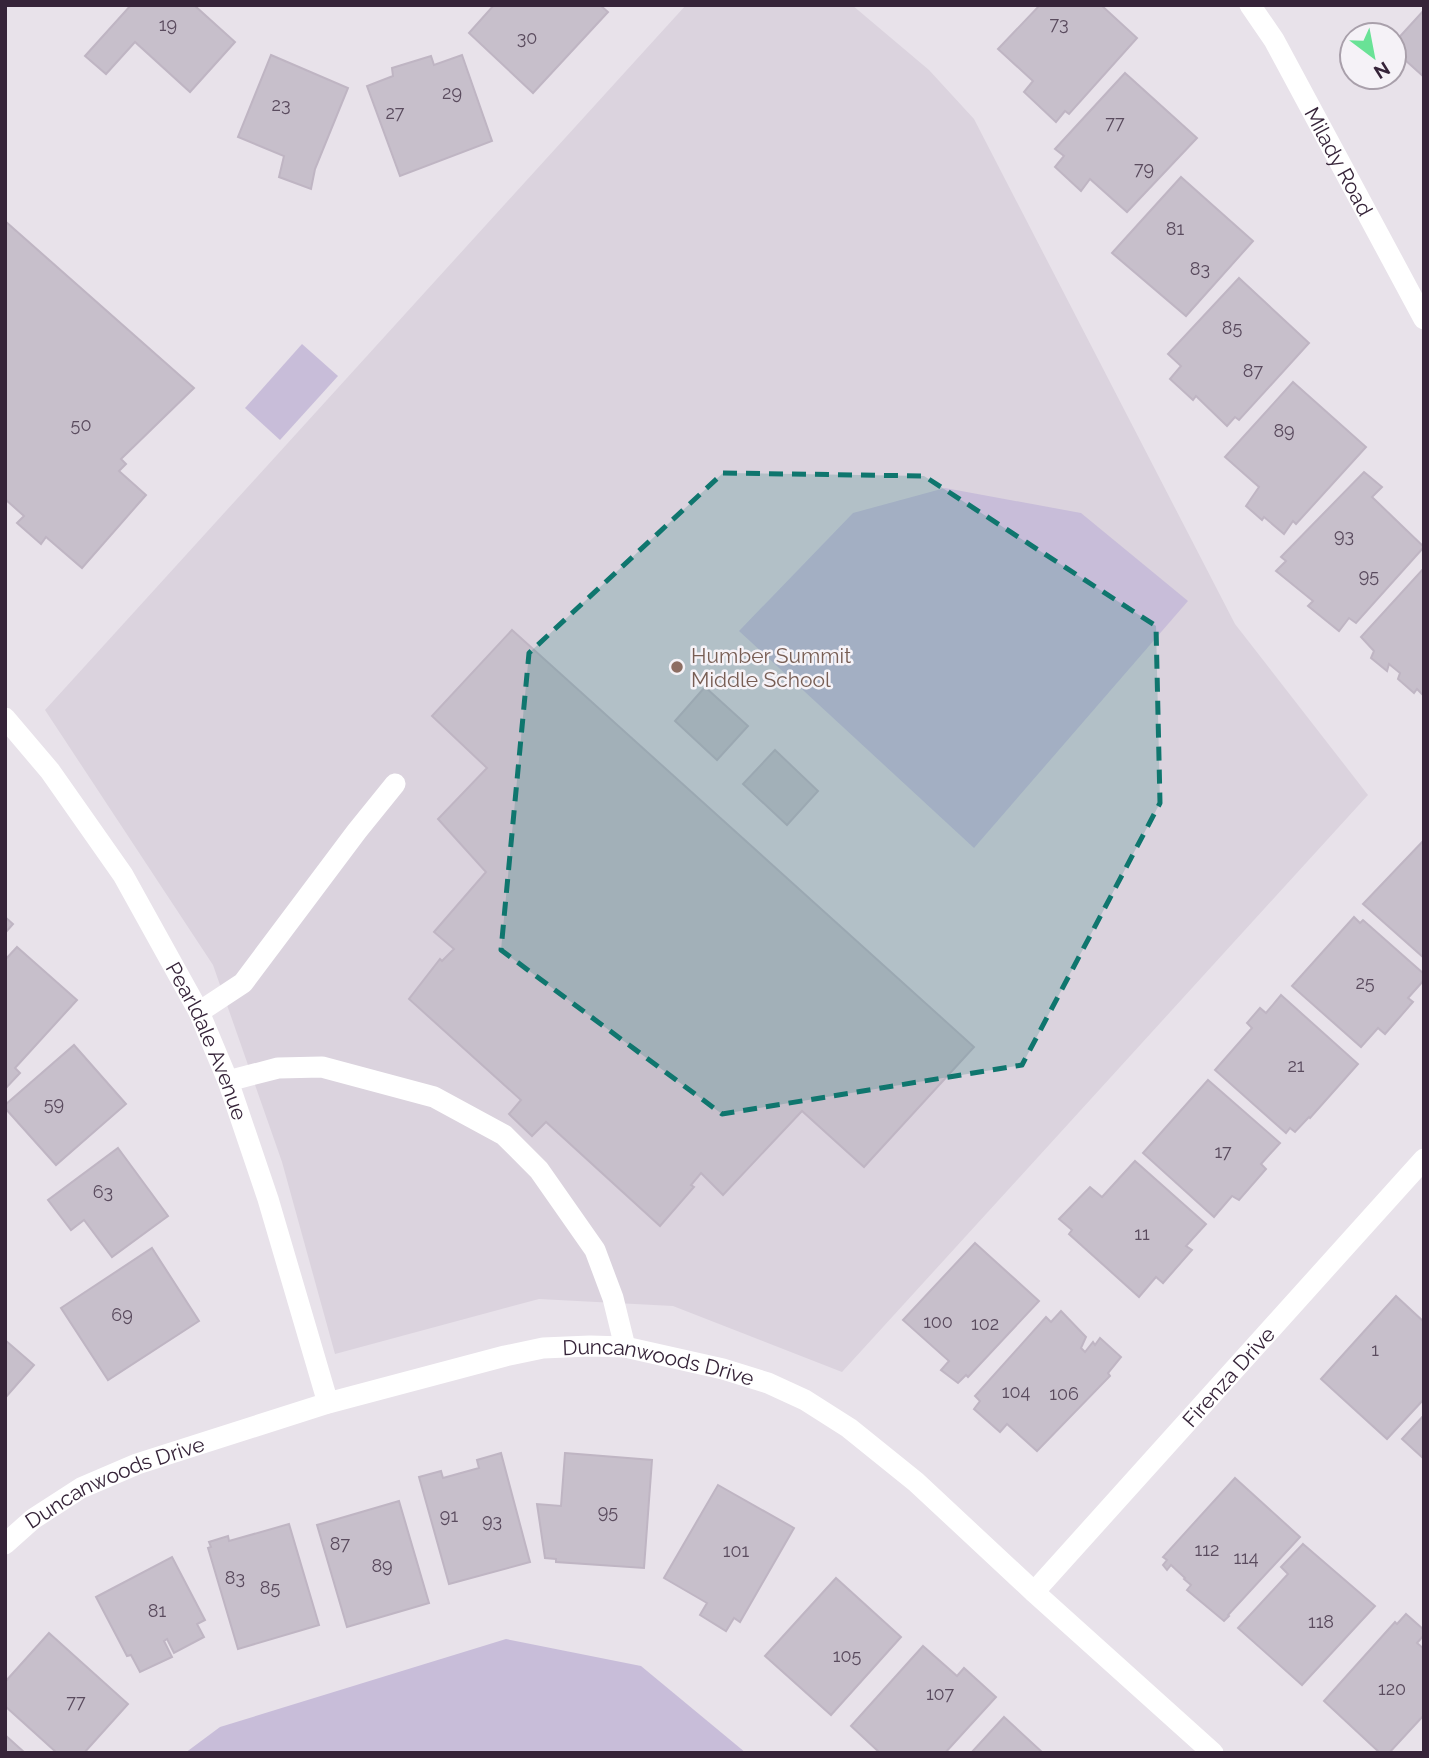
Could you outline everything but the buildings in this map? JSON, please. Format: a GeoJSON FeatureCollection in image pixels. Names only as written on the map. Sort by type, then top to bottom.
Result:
{"type":"FeatureCollection","features":[{"type":"Feature","properties":{"kind":"street","name":"Milady Road"},"geometry":{"type":"LineString","coordinates":[[1250,5],[1273,40],[1424,319]]}},
{"type":"Feature","properties":{"kind":"street","name":"Pearldale Avenue"},"geometry":{"type":"LineString","coordinates":[[5,719],[50,771],[122,874],[199,1012],[228,1081],[268,1199],[328,1403]]}},
{"type":"Feature","properties":{"kind":"street"},"geometry":{"type":"LineString","coordinates":[[199,1012],[243,983],[357,831],[395,785]]}},
{"type":"Feature","properties":{"kind":"street"},"geometry":{"type":"LineString","coordinates":[[228,1081],[278,1068],[322,1067],[434,1097],[504,1135],[539,1170],[595,1250],[613,1298],[625,1347]]}},
{"type":"Feature","properties":{"kind":"street","name":"Firenza Drive"},"geometry":{"type":"LineString","coordinates":[[1034,1592],[1423,1161]]}},
{"type":"Feature","properties":{"kind":"street","name":"Duncanwoods Drive"},"geometry":{"type":"LineString","coordinates":[[5,1544],[33,1520],[92,1483],[137,1464],[328,1403],[543,1348],[625,1347],[723,1368],[768,1383],[805,1400],[849,1428],[916,1482],[1213,1753]]}},
{"type":"Feature","properties":{"kind":"highlighted area"},"geometry":{"type":"Polygon","coordinates":[[[723,473],[924,476],[1156,626],[1160,803],[1022,1065],[722,1114],[501,950],[529,653],[723,473]]]}},
{"type":"Feature","properties":{"kind":"shaded area","name":"Humber Summit Middle School"},"geometry":{"type":"Polygon","coordinates":[[[686,5],[852,5],[929,70],[974,119],[1235,624],[1368,795],[842,1372],[673,1306],[539,1299],[335,1354],[282,1162],[213,965],[45,710],[686,5]]]}},
{"type":"Feature","properties":{"kind":"shaded area"},"geometry":{"type":"Polygon","coordinates":[[[302,344],[338,376],[280,440],[245,408],[302,344]]]}},
{"type":"Feature","properties":{"kind":"shaded area"},"geometry":{"type":"Polygon","coordinates":[[[945,488],[1081,513],[1188,601],[974,848],[739,631],[853,513],[945,488]]]}},
{"type":"Feature","properties":{"kind":"shaded area"},"geometry":{"type":"Polygon","coordinates":[[[506,1639],[641,1666],[746,1753],[185,1753],[220,1727],[506,1639]]]}},
{"type":"Feature","properties":{"kind":"place","name":"Humber Summit Middle School"},"geometry":{"type":"Point","coordinates":[677,667]}}]}
